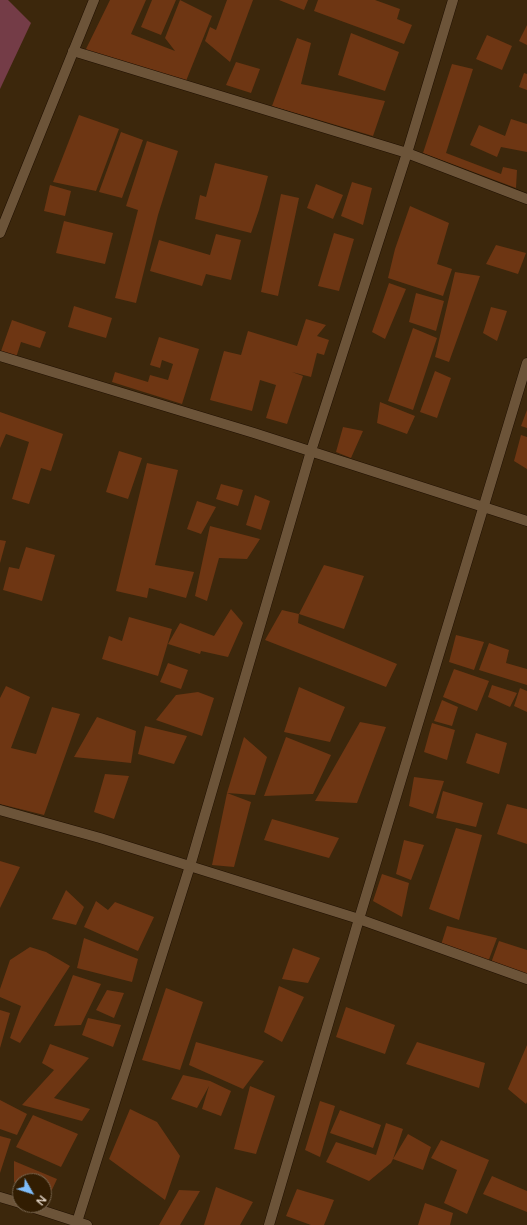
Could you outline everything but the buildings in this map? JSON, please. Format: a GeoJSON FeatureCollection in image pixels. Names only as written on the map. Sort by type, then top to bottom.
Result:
{"type":"FeatureCollection","features":[{"type":"Feature","properties":{"kind":"street"},"geometry":{"type":"LineString","coordinates":[[0,234],[94,0]]}},
{"type":"Feature","properties":{"kind":"street"},"geometry":{"type":"LineString","coordinates":[[77,1223],[190,866],[311,451],[407,153],[453,0]]}},
{"type":"Feature","properties":{"kind":"street"},"geometry":{"type":"LineString","coordinates":[[74,51],[407,153],[527,199]]}},
{"type":"Feature","properties":{"kind":"street"},"geometry":{"type":"LineString","coordinates":[[0,356],[311,451],[527,521]]}},
{"type":"Feature","properties":{"kind":"street"},"geometry":{"type":"LineString","coordinates":[[269,1225],[359,919],[527,363]]}},
{"type":"Feature","properties":{"kind":"street"},"geometry":{"type":"LineString","coordinates":[[0,810],[100,838],[359,919],[527,980]]}},
{"type":"Feature","properties":{"kind":"street"},"geometry":{"type":"LineString","coordinates":[[0,1197],[12,1201]]}},
{"type":"Feature","properties":{"kind":"street"},"geometry":{"type":"LineString","coordinates":[[48,1213],[87,1225]]}},
{"type":"Feature","properties":{"kind":"shaded area"},"geometry":{"type":"Polygon","coordinates":[[[0,0],[8,0],[31,23],[0,89],[0,0]]]}}]}
